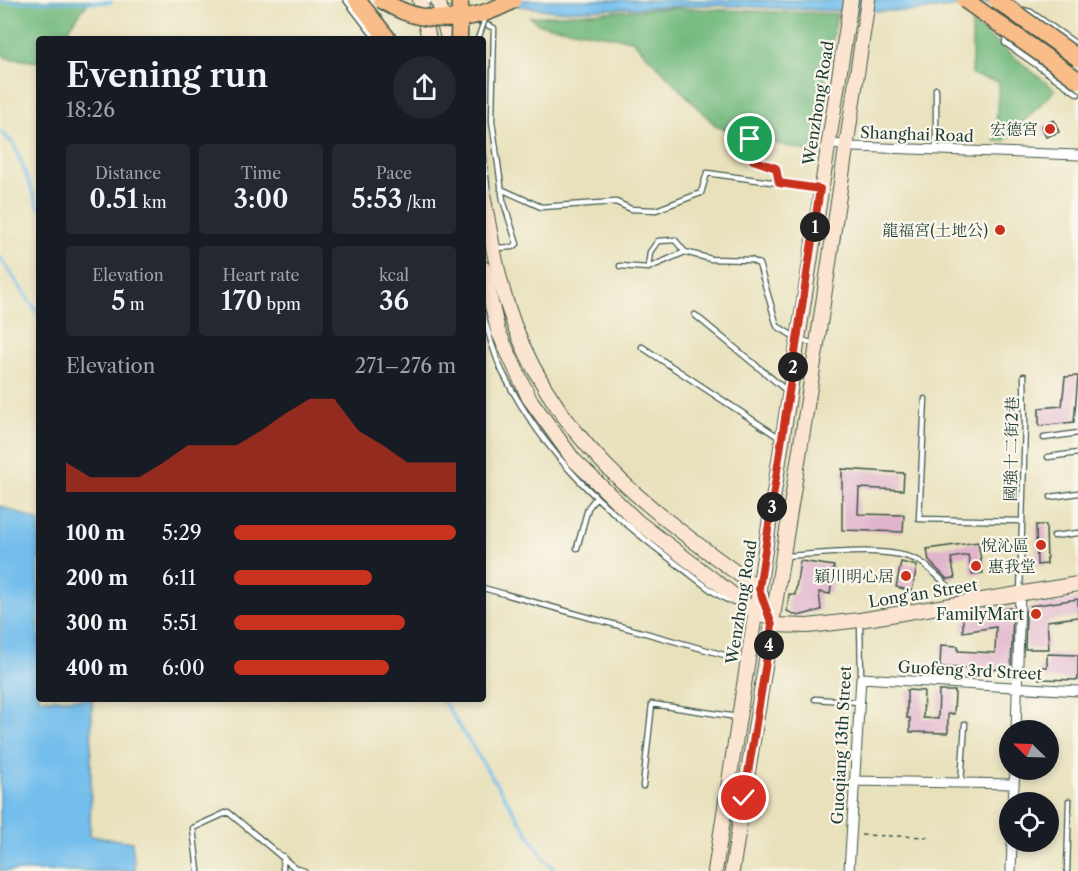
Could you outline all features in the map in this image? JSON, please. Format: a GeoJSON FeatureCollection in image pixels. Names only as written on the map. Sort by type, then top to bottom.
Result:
{"type":"FeatureCollection","features":[{"type":"Feature","properties":{"kind":"highway"},"geometry":{"type":"LineString","coordinates":[[357,0],[386,36]]}},
{"type":"Feature","properties":{"kind":"highway"},"geometry":{"type":"LineString","coordinates":[[382,0],[417,15],[454,19],[484,14],[513,0]]}},
{"type":"Feature","properties":{"kind":"highway"},"geometry":{"type":"LineString","coordinates":[[459,36],[460,0]]}},
{"type":"Feature","properties":{"kind":"highway"},"geometry":{"type":"LineString","coordinates":[[964,0],[1078,80]]}},
{"type":"Feature","properties":{"kind":"highway"},"geometry":{"type":"LineString","coordinates":[[997,0],[1078,58]]}},
{"type":"Feature","properties":{"kind":"street","name":"Wenzhong Road"},"geometry":{"type":"LineString","coordinates":[[715,871],[851,0]]}},
{"type":"Feature","properties":{"kind":"street","name":"Wenzhong Road"},"geometry":{"type":"LineString","coordinates":[[732,871],[817,344],[868,0]]}},
{"type":"Feature","properties":{"kind":"street"},"geometry":{"type":"LineString","coordinates":[[422,3],[428,36]]}},
{"type":"Feature","properties":{"kind":"street"},"geometry":{"type":"LineString","coordinates":[[440,6],[447,36]]}},
{"type":"Feature","properties":{"kind":"street","name":"Shanghai Road"},"geometry":{"type":"LineString","coordinates":[[827,143],[846,146],[1078,155]]}},
{"type":"Feature","properties":{"kind":"street"},"geometry":{"type":"LineString","coordinates":[[486,210],[506,301],[516,331],[542,381],[580,438],[617,479],[658,516],[759,589],[772,625]]}},
{"type":"Feature","properties":{"kind":"street"},"geometry":{"type":"LineString","coordinates":[[486,298],[498,331],[529,398],[573,459],[637,521],[772,625]]}},
{"type":"Feature","properties":{"kind":"street","name":"Long'an Street"},"geometry":{"type":"LineString","coordinates":[[772,625],[808,626],[860,620],[1078,584]]}},
{"type":"Feature","properties":{"kind":"street"},"geometry":{"type":"LineString","coordinates":[[1016,720],[1020,593]]}},
{"type":"Feature","properties":{"kind":"street","name":"Guofeng 3rd Street"},"geometry":{"type":"LineString","coordinates":[[861,678],[1078,691]]}},
{"type":"Feature","properties":{"kind":"street","name":"Guoqiang 13th Street"},"geometry":{"type":"LineString","coordinates":[[849,871],[861,678]]}},
{"type":"Feature","properties":{"kind":"street"},"geometry":{"type":"LineString","coordinates":[[1014,780],[1014,792]]}},
{"type":"Feature","properties":{"kind":"street"},"geometry":{"type":"LineString","coordinates":[[854,781],[1014,784]]}},
{"type":"Feature","properties":{"kind":"street"},"geometry":{"type":"LineString","coordinates":[[1011,871],[1012,852]]}},
{"type":"Feature","properties":{"kind":"lane"},"geometry":{"type":"LineString","coordinates":[[345,0],[374,36]]}},
{"type":"Feature","properties":{"kind":"lane"},"geometry":{"type":"LineString","coordinates":[[479,36],[494,0]]}},
{"type":"Feature","properties":{"kind":"lane"},"geometry":{"type":"LineString","coordinates":[[422,3],[494,28],[492,121],[501,189],[517,244],[513,247],[493,248]]}},
{"type":"Feature","properties":{"kind":"lane"},"geometry":{"type":"LineString","coordinates":[[1017,18],[1023,10],[1031,12],[1078,45]]}},
{"type":"Feature","properties":{"kind":"lane"},"geometry":{"type":"LineString","coordinates":[[1010,27],[1004,36],[1005,43],[1078,94]]}},
{"type":"Feature","properties":{"kind":"lane"},"geometry":{"type":"LineString","coordinates":[[936,89],[936,150]]}},
{"type":"Feature","properties":{"kind":"lane"},"geometry":{"type":"LineString","coordinates":[[750,139],[753,160],[776,168],[779,183]]}},
{"type":"Feature","properties":{"kind":"lane"},"geometry":{"type":"LineString","coordinates":[[501,189],[541,207],[616,202],[631,209],[656,210],[701,193],[706,173],[820,189]]}},
{"type":"Feature","properties":{"kind":"lane"},"geometry":{"type":"LineString","coordinates":[[486,180],[493,248],[486,267]]}},
{"type":"Feature","properties":{"kind":"lane"},"geometry":{"type":"LineString","coordinates":[[648,268],[650,252],[658,241],[675,240],[685,252],[711,259],[751,260],[759,264],[777,326],[798,339],[817,344]]}},
{"type":"Feature","properties":{"kind":"lane"},"geometry":{"type":"LineString","coordinates":[[620,266],[648,268],[685,252]]}},
{"type":"Feature","properties":{"kind":"lane"},"geometry":{"type":"LineString","coordinates":[[695,315],[789,392]]}},
{"type":"Feature","properties":{"kind":"lane"},"geometry":{"type":"LineString","coordinates":[[486,323],[503,374],[557,459],[596,499],[706,585],[731,602],[741,601]]}},
{"type":"Feature","properties":{"kind":"lane"},"geometry":{"type":"LineString","coordinates":[[642,347],[782,440]]}},
{"type":"Feature","properties":{"kind":"lane","name":"國強十二街2巷"},"geometry":{"type":"LineString","coordinates":[[1020,593],[1024,376]]}},
{"type":"Feature","properties":{"kind":"lane"},"geometry":{"type":"LineString","coordinates":[[925,399],[919,519],[1022,521]]}},
{"type":"Feature","properties":{"kind":"lane"},"geometry":{"type":"LineString","coordinates":[[1044,438],[1078,433]]}},
{"type":"Feature","properties":{"kind":"lane"},"geometry":{"type":"LineString","coordinates":[[1048,457],[1078,453]]}},
{"type":"Feature","properties":{"kind":"lane"},"geometry":{"type":"LineString","coordinates":[[1051,497],[1078,493]]}},
{"type":"Feature","properties":{"kind":"lane"},"geometry":{"type":"LineString","coordinates":[[577,548],[588,508],[596,499]]}},
{"type":"Feature","properties":{"kind":"lane"},"geometry":{"type":"LineString","coordinates":[[1054,536],[1078,533]]}},
{"type":"Feature","properties":{"kind":"lane"},"geometry":{"type":"LineString","coordinates":[[783,556],[857,552],[903,554],[920,561],[947,585]]}},
{"type":"Feature","properties":{"kind":"lane"},"geometry":{"type":"LineString","coordinates":[[486,589],[748,661]]}},
{"type":"Feature","properties":{"kind":"lane","name":"Guoqiang 13th Street"},"geometry":{"type":"LineString","coordinates":[[860,620],[861,678]]}},
{"type":"Feature","properties":{"kind":"lane"},"geometry":{"type":"LineString","coordinates":[[815,699],[859,702]]}},
{"type":"Feature","properties":{"kind":"lane"},"geometry":{"type":"LineString","coordinates":[[643,786],[652,704],[739,718]]}},
{"type":"Feature","properties":{"kind":"lane"},"geometry":{"type":"LineString","coordinates":[[961,783],[965,724]]}},
{"type":"Feature","properties":{"kind":"lane"},"geometry":{"type":"LineString","coordinates":[[1067,871],[1069,801]]}},
{"type":"Feature","properties":{"kind":"lane"},"geometry":{"type":"LineString","coordinates":[[198,871],[193,828],[228,812],[296,868],[304,871]]}},
{"type":"Feature","properties":{"kind":"lane"},"geometry":{"type":"LineString","coordinates":[[283,856],[283,871]]}},
{"type":"Feature","properties":{"kind":"path"},"geometry":{"type":"LineString","coordinates":[[851,834],[928,837]]}},
{"type":"Feature","properties":{"kind":"green space"},"geometry":{"type":"Polygon","coordinates":[[[0,0],[90,0],[63,36],[36,36],[36,62],[7,58],[0,52],[0,0]]]}},
{"type":"Feature","properties":{"kind":"green space"},"geometry":{"type":"Polygon","coordinates":[[[670,8],[837,14],[813,153],[717,127],[632,40],[538,24],[530,17],[670,8]]]}},
{"type":"Feature","properties":{"kind":"green space"},"geometry":{"type":"Polygon","coordinates":[[[972,23],[1055,90],[1004,141],[995,141],[999,82],[972,75],[972,23]]]}},
{"type":"Feature","properties":{"kind":"water"},"geometry":{"type":"Polygon","coordinates":[[[480,0],[1013,0],[915,11],[837,11],[710,5],[556,11],[480,0]]]}},
{"type":"Feature","properties":{"kind":"water"},"geometry":{"type":"Polygon","coordinates":[[[0,506],[36,520],[36,702],[92,702],[90,836],[132,842],[135,871],[0,871],[0,506]]]}},
{"type":"Feature","properties":{"kind":"building","name":"宏德宮"},"geometry":{"type":"Polygon","coordinates":[[[1054,120],[1059,132],[1046,137],[1041,126],[1054,120]]]}},
{"type":"Feature","properties":{"kind":"building"},"geometry":{"type":"Polygon","coordinates":[[[1078,376],[1074,422],[1039,426],[1039,408],[1062,406],[1065,377],[1078,376]]]}},
{"type":"Feature","properties":{"kind":"building"},"geometry":{"type":"Polygon","coordinates":[[[842,469],[904,473],[903,490],[859,488],[858,514],[904,515],[903,532],[842,530],[842,469]]]}},
{"type":"Feature","properties":{"kind":"building","name":"悅沁區"},"geometry":{"type":"Polygon","coordinates":[[[1036,525],[1046,525],[1047,564],[1037,565],[1036,525]]]}},
{"type":"Feature","properties":{"kind":"building","name":"惠我堂"},"geometry":{"type":"Polygon","coordinates":[[[978,542],[983,573],[972,574],[968,555],[951,558],[955,578],[947,579],[929,561],[927,549],[978,542]]]}},
{"type":"Feature","properties":{"kind":"building"},"geometry":{"type":"Polygon","coordinates":[[[800,561],[834,566],[830,594],[819,592],[821,610],[798,616],[787,611],[789,594],[795,595],[800,561]]]}},
{"type":"Feature","properties":{"kind":"building","name":"穎川明心居"},"geometry":{"type":"Polygon","coordinates":[[[901,562],[917,566],[912,591],[896,587],[901,562]]]}},
{"type":"Feature","properties":{"kind":"building"},"geometry":{"type":"Polygon","coordinates":[[[1078,599],[1078,617],[1047,621],[1049,649],[1025,649],[1026,611],[1031,611],[1030,606],[1078,599]]]}},
{"type":"Feature","properties":{"kind":"building"},"geometry":{"type":"Polygon","coordinates":[[[1013,609],[1011,670],[940,667],[941,645],[958,646],[958,651],[995,653],[996,627],[963,632],[963,615],[1013,609]]]}},
{"type":"Feature","properties":{"kind":"building"},"geometry":{"type":"Polygon","coordinates":[[[1047,654],[1078,655],[1078,680],[1039,679],[1040,667],[1047,667],[1047,654]]]}},
{"type":"Feature","properties":{"kind":"building"},"geometry":{"type":"Polygon","coordinates":[[[907,690],[924,691],[923,718],[938,719],[939,691],[955,691],[954,714],[948,714],[948,733],[910,732],[910,718],[907,718],[907,690]]]}},
{"type":"Feature","properties":{"kind":"waterway"},"geometry":{"type":"LineString","coordinates":[[0,2],[111,2]]}},
{"type":"Feature","properties":{"kind":"waterway"},"geometry":{"type":"LineString","coordinates":[[0,131],[14,144],[36,201]]}},
{"type":"Feature","properties":{"kind":"waterway"},"geometry":{"type":"LineString","coordinates":[[0,257],[36,311]]}},
{"type":"Feature","properties":{"kind":"waterway"},"geometry":{"type":"LineString","coordinates":[[444,702],[545,860],[556,871]]}},
{"type":"Feature","properties":{"kind":"place","name":"宏德宮"},"geometry":{"type":"Point","coordinates":[1050,129]}},
{"type":"Feature","properties":{"kind":"place","name":"龍福宮(土地公)"},"geometry":{"type":"Point","coordinates":[1000,230]}},
{"type":"Feature","properties":{"kind":"place","name":"悅沁區"},"geometry":{"type":"Point","coordinates":[1041,545]}},
{"type":"Feature","properties":{"kind":"place","name":"惠我堂"},"geometry":{"type":"Point","coordinates":[976,566]}},
{"type":"Feature","properties":{"kind":"place","name":"穎川明心居"},"geometry":{"type":"Point","coordinates":[906,576]}},
{"type":"Feature","properties":{"kind":"place","name":"FamilyMart"},"geometry":{"type":"Point","coordinates":[1036,614]}},
{"type":"Feature","properties":{"kind":"route"},"geometry":{"type":"LineString","coordinates":[[744,798],[772,625],[759,589],[820,189],[779,183],[776,168],[753,160],[750,139]]}}]}
